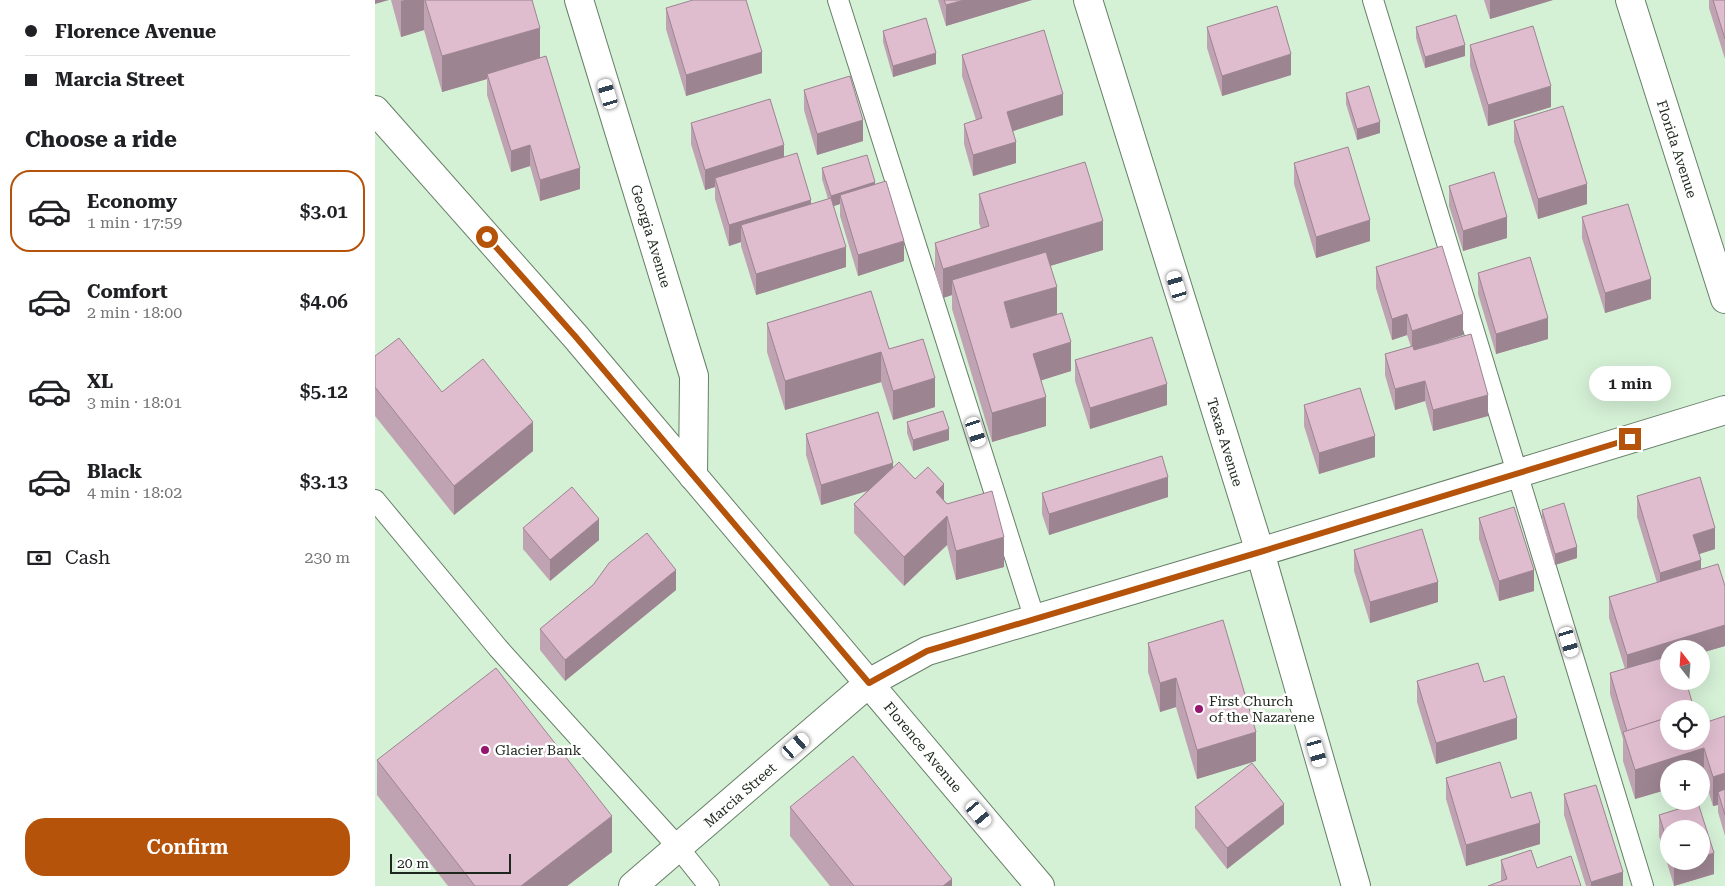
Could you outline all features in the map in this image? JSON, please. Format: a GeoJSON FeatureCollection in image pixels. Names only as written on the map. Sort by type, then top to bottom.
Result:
{"type":"FeatureCollection","features":[{"type":"Feature","properties":{"kind":"street","name":"Georgia Avenue"},"geometry":{"type":"LineString","coordinates":[[579,0],[694,376],[693,476]]}},
{"type":"Feature","properties":{"kind":"street","name":"Texas Avenue"},"geometry":{"type":"LineString","coordinates":[[1088,0],[1260,552],[1356,886]]}},
{"type":"Feature","properties":{"kind":"street","name":"Florida Avenue"},"geometry":{"type":"LineString","coordinates":[[1630,0],[1725,299]]}},
{"type":"Feature","properties":{"kind":"street","name":"Florence Avenue"},"geometry":{"type":"LineString","coordinates":[[375,110],[575,336],[1039,886]]}},
{"type":"Feature","properties":{"kind":"street","name":"Marcia Street"},"geometry":{"type":"LineString","coordinates":[[633,886],[869,683],[927,651],[1035,620],[1725,410]]}},
{"type":"Feature","properties":{"kind":"lane"},"geometry":{"type":"LineString","coordinates":[[839,0],[1035,620]]}},
{"type":"Feature","properties":{"kind":"lane"},"geometry":{"type":"LineString","coordinates":[[1373,0],[1643,886]]}},
{"type":"Feature","properties":{"kind":"lane"},"geometry":{"type":"LineString","coordinates":[[375,500],[498,648],[678,847],[709,886]]}},
{"type":"Feature","properties":{"kind":"building"},"geometry":{"type":"Polygon","coordinates":[[[425,0],[532,0],[540,28],[442,56],[425,0]]]}},
{"type":"Feature","properties":{"kind":"building"},"geometry":{"type":"Polygon","coordinates":[[[693,0],[746,0],[762,52],[686,75],[666,8],[693,0]]]}},
{"type":"Feature","properties":{"kind":"building"},"geometry":{"type":"Polygon","coordinates":[[[944,0],[964,0],[946,5],[944,0]]]}},
{"type":"Feature","properties":{"kind":"building"},"geometry":{"type":"Polygon","coordinates":[[[1713,0],[1725,0],[1725,39],[1713,0]]]}},
{"type":"Feature","properties":{"kind":"building"},"geometry":{"type":"Polygon","coordinates":[[[1277,6],[1291,54],[1222,76],[1207,27],[1277,6]]]}},
{"type":"Feature","properties":{"kind":"building"},"geometry":{"type":"Polygon","coordinates":[[[1456,15],[1465,45],[1425,57],[1416,27],[1456,15]]]}},
{"type":"Feature","properties":{"kind":"building"},"geometry":{"type":"Polygon","coordinates":[[[926,18],[936,53],[893,66],[883,31],[926,18]]]}},
{"type":"Feature","properties":{"kind":"building"},"geometry":{"type":"Polygon","coordinates":[[[1533,26],[1551,86],[1488,105],[1470,45],[1533,26]]]}},
{"type":"Feature","properties":{"kind":"building"},"geometry":{"type":"Polygon","coordinates":[[[1044,30],[1063,94],[1007,112],[1016,142],[973,155],[964,124],[982,118],[962,55],[1044,30]]]}},
{"type":"Feature","properties":{"kind":"building"},"geometry":{"type":"Polygon","coordinates":[[[546,56],[580,168],[540,180],[530,145],[511,151],[487,74],[546,56]]]}},
{"type":"Feature","properties":{"kind":"building"},"geometry":{"type":"Polygon","coordinates":[[[850,76],[863,120],[817,134],[804,90],[850,76]]]}},
{"type":"Feature","properties":{"kind":"building"},"geometry":{"type":"Polygon","coordinates":[[[1369,86],[1380,122],[1357,129],[1346,93],[1369,86]]]}},
{"type":"Feature","properties":{"kind":"building"},"geometry":{"type":"Polygon","coordinates":[[[770,99],[784,145],[705,170],[691,123],[770,99]]]}},
{"type":"Feature","properties":{"kind":"building"},"geometry":{"type":"Polygon","coordinates":[[[1563,106],[1587,184],[1538,199],[1514,121],[1563,106]]]}},
{"type":"Feature","properties":{"kind":"building"},"geometry":{"type":"Polygon","coordinates":[[[1348,147],[1370,220],[1316,237],[1294,163],[1348,147]]]}},
{"type":"Feature","properties":{"kind":"building"},"geometry":{"type":"Polygon","coordinates":[[[797,153],[811,200],[729,225],[715,178],[797,153]]]}},
{"type":"Feature","properties":{"kind":"building"},"geometry":{"type":"Polygon","coordinates":[[[867,155],[875,182],[831,196],[822,168],[867,155]]]}},
{"type":"Feature","properties":{"kind":"building"},"geometry":{"type":"Polygon","coordinates":[[[1085,162],[1103,221],[943,269],[935,243],[989,226],[979,194],[1085,162]]]}},
{"type":"Feature","properties":{"kind":"building"},"geometry":{"type":"Polygon","coordinates":[[[1494,172],[1507,217],[1463,231],[1449,186],[1494,172]]]}},
{"type":"Feature","properties":{"kind":"building"},"geometry":{"type":"Polygon","coordinates":[[[886,181],[904,241],[858,255],[840,195],[886,181]]]}},
{"type":"Feature","properties":{"kind":"building"},"geometry":{"type":"Polygon","coordinates":[[[831,198],[846,247],[756,274],[741,225],[831,198]]]}},
{"type":"Feature","properties":{"kind":"building"},"geometry":{"type":"Polygon","coordinates":[[[1628,204],[1651,279],[1605,293],[1582,217],[1628,204]]]}},
{"type":"Feature","properties":{"kind":"building"},"geometry":{"type":"Polygon","coordinates":[[[1442,246],[1463,314],[1412,331],[1407,314],[1392,319],[1376,267],[1442,246]]]}},
{"type":"Feature","properties":{"kind":"building"},"geometry":{"type":"Polygon","coordinates":[[[1046,252],[1057,287],[1004,302],[1011,328],[1062,313],[1071,342],[1033,354],[1046,397],[992,413],[952,280],[1046,252]]]}},
{"type":"Feature","properties":{"kind":"building"},"geometry":{"type":"Polygon","coordinates":[[[1530,257],[1548,318],[1496,334],[1478,273],[1530,257]]]}},
{"type":"Feature","properties":{"kind":"building"},"geometry":{"type":"Polygon","coordinates":[[[871,291],[889,349],[923,339],[935,378],[893,391],[881,352],[785,381],[767,323],[871,291]]]}},
{"type":"Feature","properties":{"kind":"building"},"geometry":{"type":"Polygon","coordinates":[[[1471,334],[1488,395],[1433,410],[1425,381],[1395,389],[1385,354],[1413,346],[1414,350],[1471,334]]]}},
{"type":"Feature","properties":{"kind":"building"},"geometry":{"type":"Polygon","coordinates":[[[1152,337],[1167,384],[1090,408],[1075,360],[1152,337]]]}},
{"type":"Feature","properties":{"kind":"building"},"geometry":{"type":"Polygon","coordinates":[[[399,338],[442,392],[483,359],[533,422],[454,486],[375,387],[375,356],[399,338]]]}},
{"type":"Feature","properties":{"kind":"building"},"geometry":{"type":"Polygon","coordinates":[[[1360,388],[1375,436],[1319,453],[1304,405],[1360,388]]]}},
{"type":"Feature","properties":{"kind":"building"},"geometry":{"type":"Polygon","coordinates":[[[943,411],[949,429],[913,440],[907,422],[943,411]]]}},
{"type":"Feature","properties":{"kind":"building"},"geometry":{"type":"Polygon","coordinates":[[[878,412],[893,463],[821,485],[806,434],[878,412]]]}},
{"type":"Feature","properties":{"kind":"building"},"geometry":{"type":"Polygon","coordinates":[[[1162,456],[1168,477],[1049,514],[1042,493],[1162,456]]]}},
{"type":"Feature","properties":{"kind":"building"},"geometry":{"type":"Polygon","coordinates":[[[899,462],[915,479],[928,467],[944,484],[936,492],[947,504],[992,491],[1004,537],[956,551],[947,516],[904,557],[854,504],[899,462]]]}},
{"type":"Feature","properties":{"kind":"building"},"geometry":{"type":"Polygon","coordinates":[[[1700,477],[1715,528],[1693,535],[1701,560],[1660,573],[1637,496],[1700,477]]]}},
{"type":"Feature","properties":{"kind":"building"},"geometry":{"type":"Polygon","coordinates":[[[572,487],[599,519],[550,560],[523,528],[572,487]]]}},
{"type":"Feature","properties":{"kind":"building"},"geometry":{"type":"Polygon","coordinates":[[[1564,503],[1577,547],[1555,554],[1542,510],[1564,503]]]}},
{"type":"Feature","properties":{"kind":"building"},"geometry":{"type":"Polygon","coordinates":[[[1514,507],[1534,570],[1499,581],[1479,518],[1514,507]]]}},
{"type":"Feature","properties":{"kind":"building"},"geometry":{"type":"Polygon","coordinates":[[[1422,529],[1438,582],[1370,602],[1354,550],[1422,529]]]}},
{"type":"Feature","properties":{"kind":"building"},"geometry":{"type":"Polygon","coordinates":[[[647,533],[676,570],[565,660],[540,629],[593,585],[609,563],[647,533]]]}},
{"type":"Feature","properties":{"kind":"building"},"geometry":{"type":"Polygon","coordinates":[[[1718,564],[1725,586],[1725,625],[1676,640],[1660,640],[1660,645],[1627,655],[1609,597],[1718,564]]]}},
{"type":"Feature","properties":{"kind":"building"},"geometry":{"type":"Polygon","coordinates":[[[1223,620],[1256,732],[1197,750],[1176,678],[1160,683],[1148,643],[1223,620]]]}},
{"type":"Feature","properties":{"kind":"building"},"geometry":{"type":"Polygon","coordinates":[[[1660,659],[1660,690],[1689,690],[1691,700],[1660,700],[1660,720],[1627,731],[1610,673],[1660,659]]]}},
{"type":"Feature","properties":{"kind":"building"},"geometry":{"type":"Polygon","coordinates":[[[1478,663],[1484,682],[1504,676],[1517,718],[1436,743],[1417,681],[1478,663]]]}},
{"type":"Feature","properties":{"kind":"building","name":"Glacier Bank"},"geometry":{"type":"Polygon","coordinates":[[[496,668],[612,816],[521,886],[475,886],[377,760],[496,668]]]}},
{"type":"Feature","properties":{"kind":"building"},"geometry":{"type":"Polygon","coordinates":[[[1725,716],[1725,773],[1713,777],[1710,760],[1708,760],[1705,750],[1710,750],[1710,721],[1725,716]]]}},
{"type":"Feature","properties":{"kind":"building"},"geometry":{"type":"Polygon","coordinates":[[[1660,720],[1660,750],[1698,750],[1666,760],[1660,760],[1660,762],[1635,770],[1623,732],[1660,720]]]}},
{"type":"Feature","properties":{"kind":"building"},"geometry":{"type":"Polygon","coordinates":[[[853,756],[952,879],[943,886],[854,886],[790,807],[853,756]]]}},
{"type":"Feature","properties":{"kind":"building"},"geometry":{"type":"Polygon","coordinates":[[[1500,762],[1511,798],[1531,792],[1540,823],[1466,845],[1446,778],[1500,762]]]}},
{"type":"Feature","properties":{"kind":"building"},"geometry":{"type":"Polygon","coordinates":[[[1252,763],[1284,804],[1227,848],[1195,807],[1252,763]]]}},
{"type":"Feature","properties":{"kind":"building"},"geometry":{"type":"Polygon","coordinates":[[[1596,785],[1623,872],[1591,882],[1564,794],[1596,785]]]}},
{"type":"Feature","properties":{"kind":"building"},"geometry":{"type":"Polygon","coordinates":[[[1725,789],[1725,815],[1718,792],[1725,789]]]}},
{"type":"Feature","properties":{"kind":"building"},"geometry":{"type":"Polygon","coordinates":[[[1675,810],[1700,810],[1703,820],[1661,820],[1659,815],[1675,810]]]}},
{"type":"Feature","properties":{"kind":"building"},"geometry":{"type":"Polygon","coordinates":[[[1710,840],[1714,853],[1710,854],[1710,840]]]}},
{"type":"Feature","properties":{"kind":"building"},"geometry":{"type":"Polygon","coordinates":[[[1531,850],[1537,868],[1571,856],[1581,886],[1488,886],[1507,879],[1501,860],[1531,850]]]}},
{"type":"Feature","properties":{"kind":"place","name":"First Church of the Nazarene"},"geometry":{"type":"Point","coordinates":[1199,709]}},
{"type":"Feature","properties":{"kind":"place","name":"Glacier Bank"},"geometry":{"type":"Point","coordinates":[485,750]}},
{"type":"Feature","properties":{"kind":"route"},"geometry":{"type":"LineString","coordinates":[[487,237],[575,336],[869,683],[927,651],[1022,624],[1630,439]]}}]}
